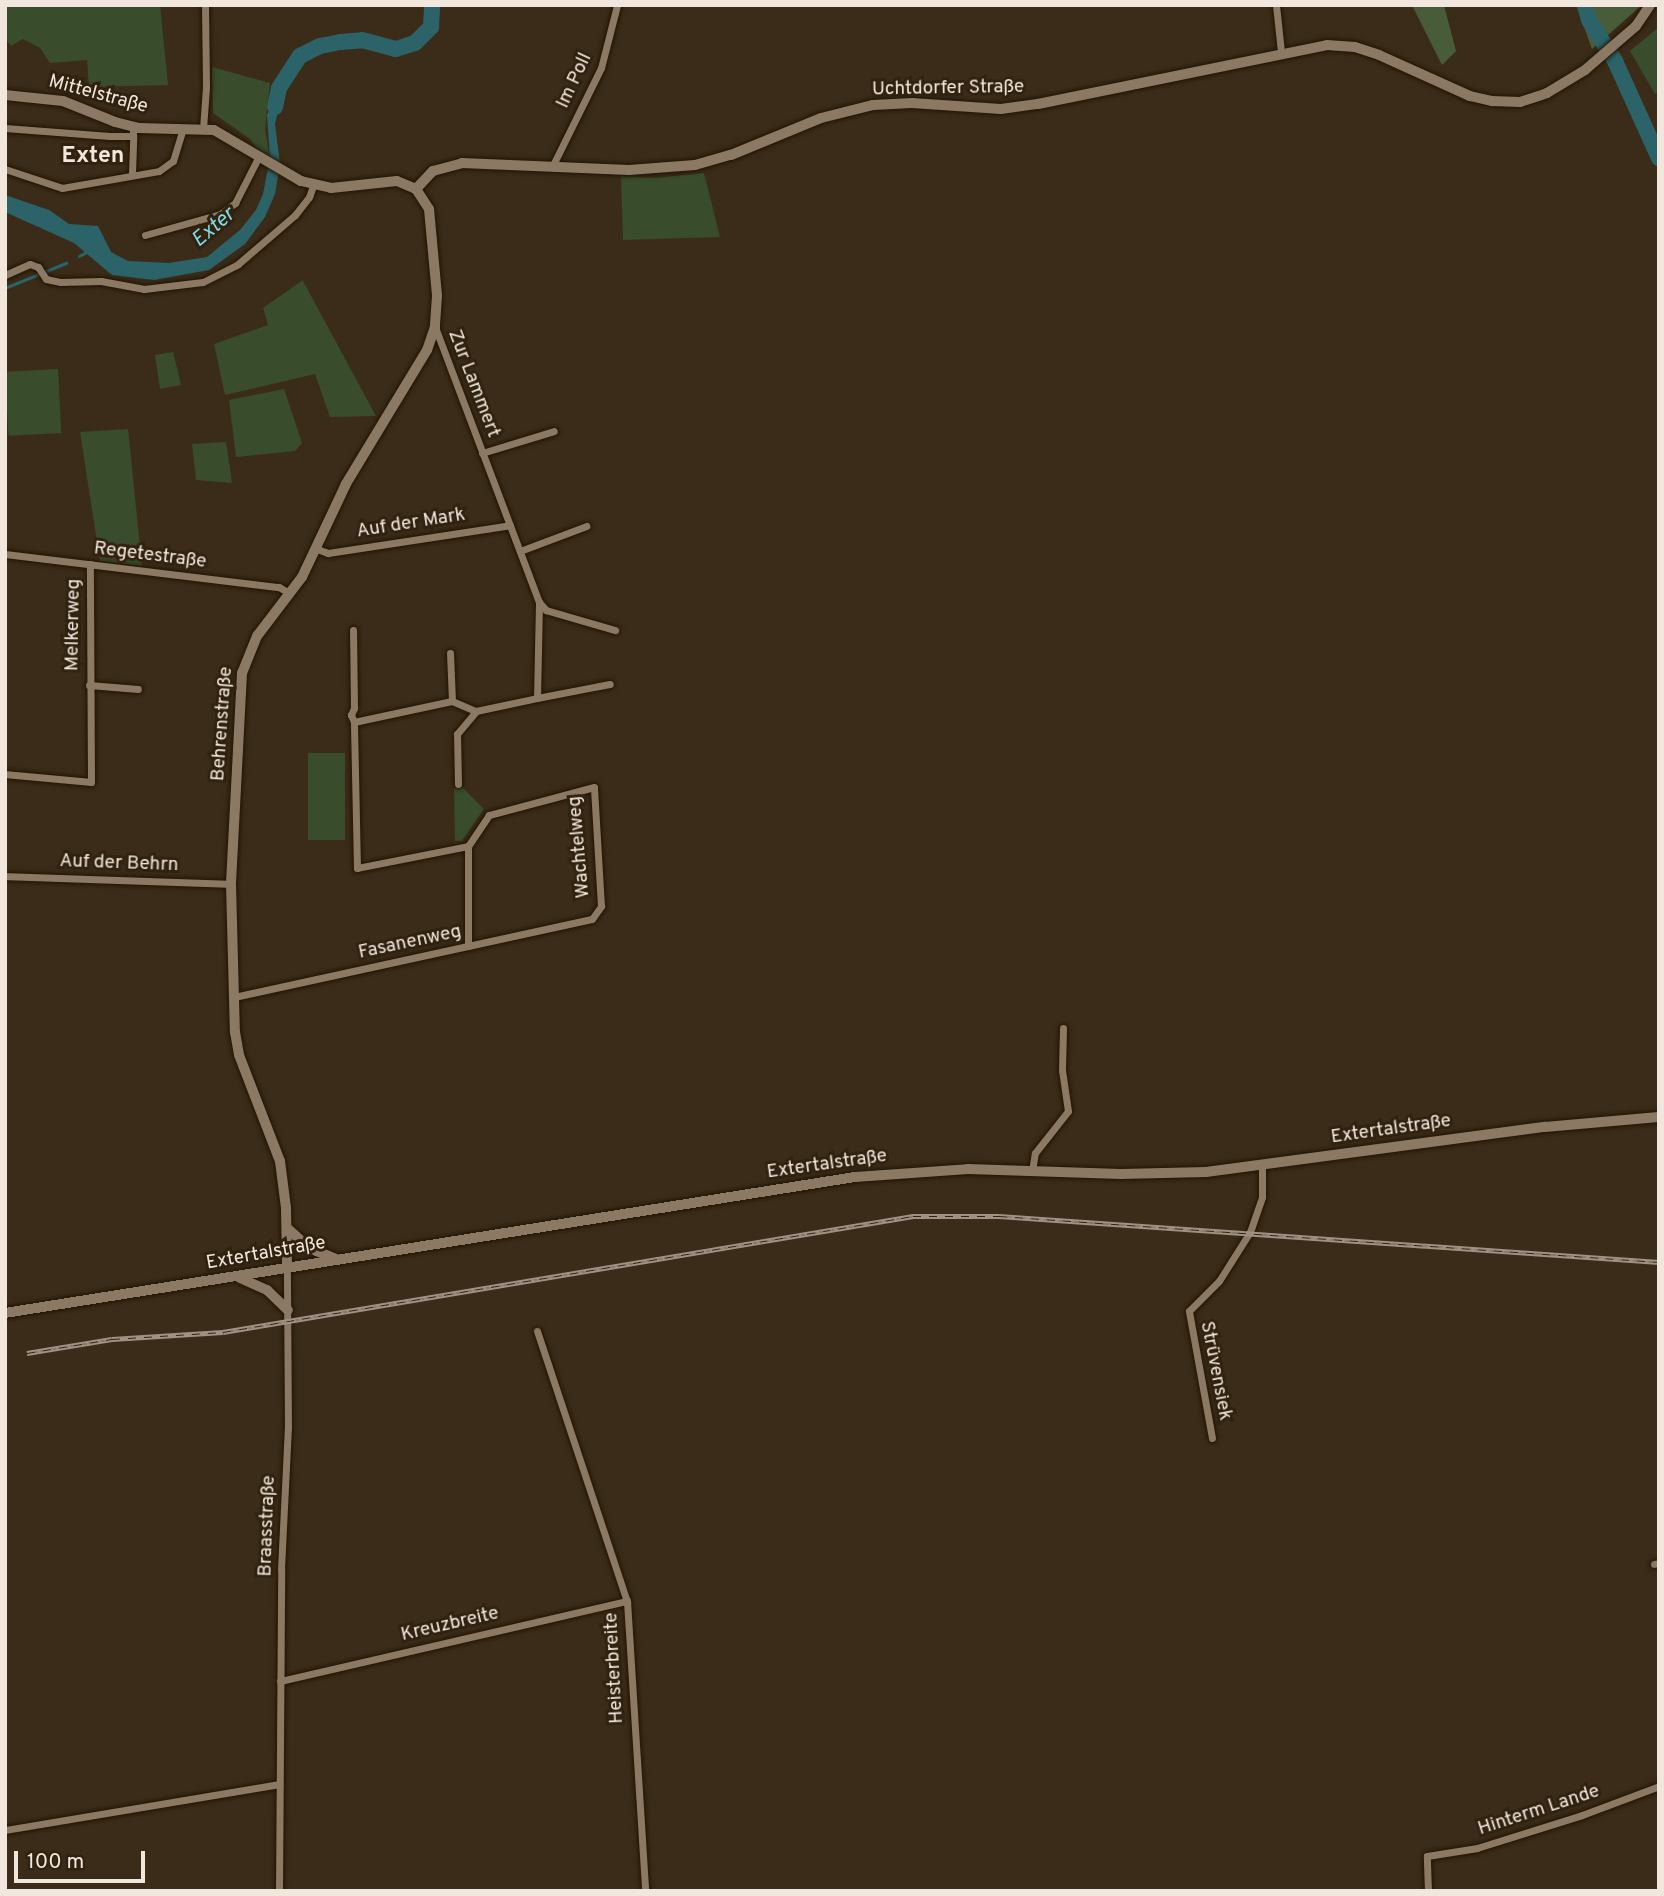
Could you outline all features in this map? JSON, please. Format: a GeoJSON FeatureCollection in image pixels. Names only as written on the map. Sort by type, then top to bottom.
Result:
{"type":"FeatureCollection","features":[{"type":"Feature","properties":{"kind":"main road","name":"Uchtdorfer Straße"},"geometry":{"type":"LineString","coordinates":[[416,188],[433,172],[462,163],[629,170],[695,165],[732,155],[821,118],[873,105],[912,103],[1001,109],[1038,104],[1281,52],[1327,45],[1355,47],[1380,55],[1470,96],[1492,101],[1520,102],[1547,93],[1598,59],[1651,12]]}},
{"type":"Feature","properties":{"kind":"main road","name":"Mittelstraße"},"geometry":{"type":"LineString","coordinates":[[5,95],[63,101],[133,131],[203,129],[223,133],[284,173],[313,186],[331,188],[397,181],[416,188]]}},
{"type":"Feature","properties":{"kind":"main road","name":"Behrenstraße"},"geometry":{"type":"LineString","coordinates":[[287,1268],[287,1228],[280,1161],[239,1055],[234,997],[231,884],[242,674],[257,636],[317,549],[346,484],[427,350],[435,327],[437,296],[429,209],[416,188]]}},
{"type":"Feature","properties":{"kind":"main road","name":"Extertalstraße"},"geometry":{"type":"LineString","coordinates":[[5,1313],[855,1177],[956,1169],[1150,1174],[1262,1166],[1537,1128],[1659,1117]]}},
{"type":"Feature","properties":{"kind":"main road"},"geometry":{"type":"LineString","coordinates":[[287,1228],[309,1248],[337,1259]]}},
{"type":"Feature","properties":{"kind":"main road"},"geometry":{"type":"LineString","coordinates":[[236,1277],[267,1290],[288,1310]]}},
{"type":"Feature","properties":{"kind":"street"},"geometry":{"type":"LineString","coordinates":[[203,129],[206,87],[205,5]]}},
{"type":"Feature","properties":{"kind":"street","name":"Im Poll"},"geometry":{"type":"LineString","coordinates":[[552,167],[601,68],[617,5]]}},
{"type":"Feature","properties":{"kind":"street"},"geometry":{"type":"LineString","coordinates":[[1276,5],[1281,52]]}},
{"type":"Feature","properties":{"kind":"street"},"geometry":{"type":"LineString","coordinates":[[5,128],[133,131],[132,173]]}},
{"type":"Feature","properties":{"kind":"street"},"geometry":{"type":"LineString","coordinates":[[5,169],[62,188],[159,170],[173,161],[183,129]]}},
{"type":"Feature","properties":{"kind":"street"},"geometry":{"type":"LineString","coordinates":[[145,235],[220,214],[235,203],[259,158]]}},
{"type":"Feature","properties":{"kind":"street"},"geometry":{"type":"LineString","coordinates":[[5,275],[30,264],[60,282],[101,281],[144,289],[203,282],[237,264],[295,215],[309,197],[313,186]]}},
{"type":"Feature","properties":{"kind":"street","name":"Zur Lammert"},"geometry":{"type":"LineString","coordinates":[[435,327],[539,602]]}},
{"type":"Feature","properties":{"kind":"street","name":"Zur Lammert"},"geometry":{"type":"LineString","coordinates":[[482,453],[554,431]]}},
{"type":"Feature","properties":{"kind":"street","name":"Auf der Mark"},"geometry":{"type":"LineString","coordinates":[[317,549],[328,553],[510,525]]}},
{"type":"Feature","properties":{"kind":"street"},"geometry":{"type":"LineString","coordinates":[[520,551],[586,526]]}},
{"type":"Feature","properties":{"kind":"street","name":"Regetestraße"},"geometry":{"type":"LineString","coordinates":[[5,554],[279,587],[289,593]]}},
{"type":"Feature","properties":{"kind":"street","name":"Melkerweg"},"geometry":{"type":"LineString","coordinates":[[5,774],[91,782],[90,564]]}},
{"type":"Feature","properties":{"kind":"street"},"geometry":{"type":"LineString","coordinates":[[539,602],[546,610],[615,630]]}},
{"type":"Feature","properties":{"kind":"street"},"geometry":{"type":"LineString","coordinates":[[537,698],[539,602]]}},
{"type":"Feature","properties":{"kind":"street"},"geometry":{"type":"LineString","coordinates":[[353,630],[354,708],[351,715],[354,722],[357,868],[468,846],[468,946]]}},
{"type":"Feature","properties":{"kind":"street"},"geometry":{"type":"LineString","coordinates":[[450,653],[452,701]]}},
{"type":"Feature","properties":{"kind":"street"},"geometry":{"type":"LineString","coordinates":[[354,722],[452,701],[476,711],[610,684]]}},
{"type":"Feature","properties":{"kind":"street","name":"Melkerweg"},"geometry":{"type":"LineString","coordinates":[[89,685],[138,689]]}},
{"type":"Feature","properties":{"kind":"street"},"geometry":{"type":"LineString","coordinates":[[458,784],[457,734],[476,711]]}},
{"type":"Feature","properties":{"kind":"street","name":"Wachtelweg"},"geometry":{"type":"LineString","coordinates":[[468,846],[489,815],[594,786],[601,906],[592,919]]}},
{"type":"Feature","properties":{"kind":"street","name":"Auf der Behrn"},"geometry":{"type":"LineString","coordinates":[[5,876],[231,884]]}},
{"type":"Feature","properties":{"kind":"street","name":"Fasanenweg"},"geometry":{"type":"LineString","coordinates":[[234,997],[592,919]]}},
{"type":"Feature","properties":{"kind":"street"},"geometry":{"type":"LineString","coordinates":[[1032,1171],[1034,1153],[1068,1111],[1062,1070],[1063,1028]]}},
{"type":"Feature","properties":{"kind":"street","name":"Strüvensiek"},"geometry":{"type":"LineString","coordinates":[[1212,1438],[1189,1311],[1219,1281],[1250,1232],[1262,1197],[1262,1166]]}},
{"type":"Feature","properties":{"kind":"street","name":"Braasstraße"},"geometry":{"type":"LineString","coordinates":[[279,1891],[287,1268]]}},
{"type":"Feature","properties":{"kind":"street","name":"Heisterbreite"},"geometry":{"type":"LineString","coordinates":[[537,1331],[627,1601],[645,1891]]}},
{"type":"Feature","properties":{"kind":"street","name":"Kreuzbreite"},"geometry":{"type":"LineString","coordinates":[[281,1681],[627,1601]]}},
{"type":"Feature","properties":{"kind":"street"},"geometry":{"type":"LineString","coordinates":[[5,1830],[279,1784]]}},
{"type":"Feature","properties":{"kind":"street","name":"Hinterm Lande"},"geometry":{"type":"LineString","coordinates":[[1428,1891],[1427,1856],[1477,1848],[1582,1815],[1659,1786]]}},
{"type":"Feature","properties":{"kind":"green space"},"geometry":{"type":"Polygon","coordinates":[[[5,5],[160,5],[168,85],[89,87],[87,60],[50,63],[40,48],[23,39],[11,46],[5,39],[5,5]]]}},
{"type":"Feature","properties":{"kind":"green space"},"geometry":{"type":"Polygon","coordinates":[[[1412,5],[1444,5],[1456,51],[1442,65],[1412,5]]]}},
{"type":"Feature","properties":{"kind":"green space"},"geometry":{"type":"Polygon","coordinates":[[[1576,5],[1642,5],[1592,49],[1576,5]]]}},
{"type":"Feature","properties":{"kind":"green space"},"geometry":{"type":"Polygon","coordinates":[[[1659,27],[1659,91],[1655,94],[1630,51],[1659,27]]]}},
{"type":"Feature","properties":{"kind":"green space"},"geometry":{"type":"Polygon","coordinates":[[[212,67],[270,83],[265,128],[270,160],[261,155],[250,139],[213,113],[212,67]]]}},
{"type":"Feature","properties":{"kind":"green space"},"geometry":{"type":"Polygon","coordinates":[[[704,173],[720,237],[623,240],[621,176],[655,178],[704,173]]]}},
{"type":"Feature","properties":{"kind":"green space"},"geometry":{"type":"Polygon","coordinates":[[[303,280],[376,416],[330,417],[315,374],[225,395],[214,344],[268,325],[263,308],[303,280]]]}},
{"type":"Feature","properties":{"kind":"green space"},"geometry":{"type":"Polygon","coordinates":[[[173,352],[181,385],[160,389],[155,355],[173,352]]]}},
{"type":"Feature","properties":{"kind":"green space"},"geometry":{"type":"Polygon","coordinates":[[[58,369],[61,433],[8,436],[5,372],[58,369]]]}},
{"type":"Feature","properties":{"kind":"green space"},"geometry":{"type":"Polygon","coordinates":[[[284,389],[302,443],[295,451],[236,457],[229,400],[284,389]]]}},
{"type":"Feature","properties":{"kind":"green space"},"geometry":{"type":"Polygon","coordinates":[[[128,429],[142,566],[100,561],[80,432],[128,429]]]}},
{"type":"Feature","properties":{"kind":"green space"},"geometry":{"type":"Polygon","coordinates":[[[226,442],[232,483],[196,480],[192,444],[226,442]]]}},
{"type":"Feature","properties":{"kind":"green space"},"geometry":{"type":"Polygon","coordinates":[[[308,753],[345,753],[345,840],[308,840],[308,753]]]}},
{"type":"Feature","properties":{"kind":"green space"},"geometry":{"type":"Polygon","coordinates":[[[454,788],[463,788],[484,809],[462,841],[455,841],[454,788]]]}},
{"type":"Feature","properties":{"kind":"water"},"geometry":{"type":"Polygon","coordinates":[[[279,88],[281,101],[275,124],[280,164],[275,194],[265,217],[245,244],[209,270],[154,280],[112,275],[74,243],[5,212],[5,195],[49,210],[69,224],[98,226],[111,252],[128,261],[169,263],[207,257],[240,230],[256,210],[263,194],[270,158],[267,115],[279,88]]]}},
{"type":"Feature","properties":{"kind":"waterway","name":"Exter"},"geometry":{"type":"LineString","coordinates":[[275,107],[279,88],[300,56],[320,46],[341,42],[362,40],[396,49],[415,43],[431,27],[432,5]]}},
{"type":"Feature","properties":{"kind":"waterway","name":"Exter"},"geometry":{"type":"LineString","coordinates":[[1585,5],[1589,20],[1615,61],[1659,158]]}},
{"type":"Feature","properties":{"kind":"waterway"},"geometry":{"type":"LineString","coordinates":[[79,256],[85,253]]}},
{"type":"Feature","properties":{"kind":"waterway"},"geometry":{"type":"LineString","coordinates":[[5,288],[66,263]]}},
{"type":"Feature","properties":{"kind":"railway"},"geometry":{"type":"LineString","coordinates":[[27,1353],[112,1339],[223,1332],[913,1216],[999,1216],[1659,1262]]}},
{"type":"Feature","properties":{"kind":"district","name":"Exten"},"geometry":{"type":"Point","coordinates":[93,157]}}]}
